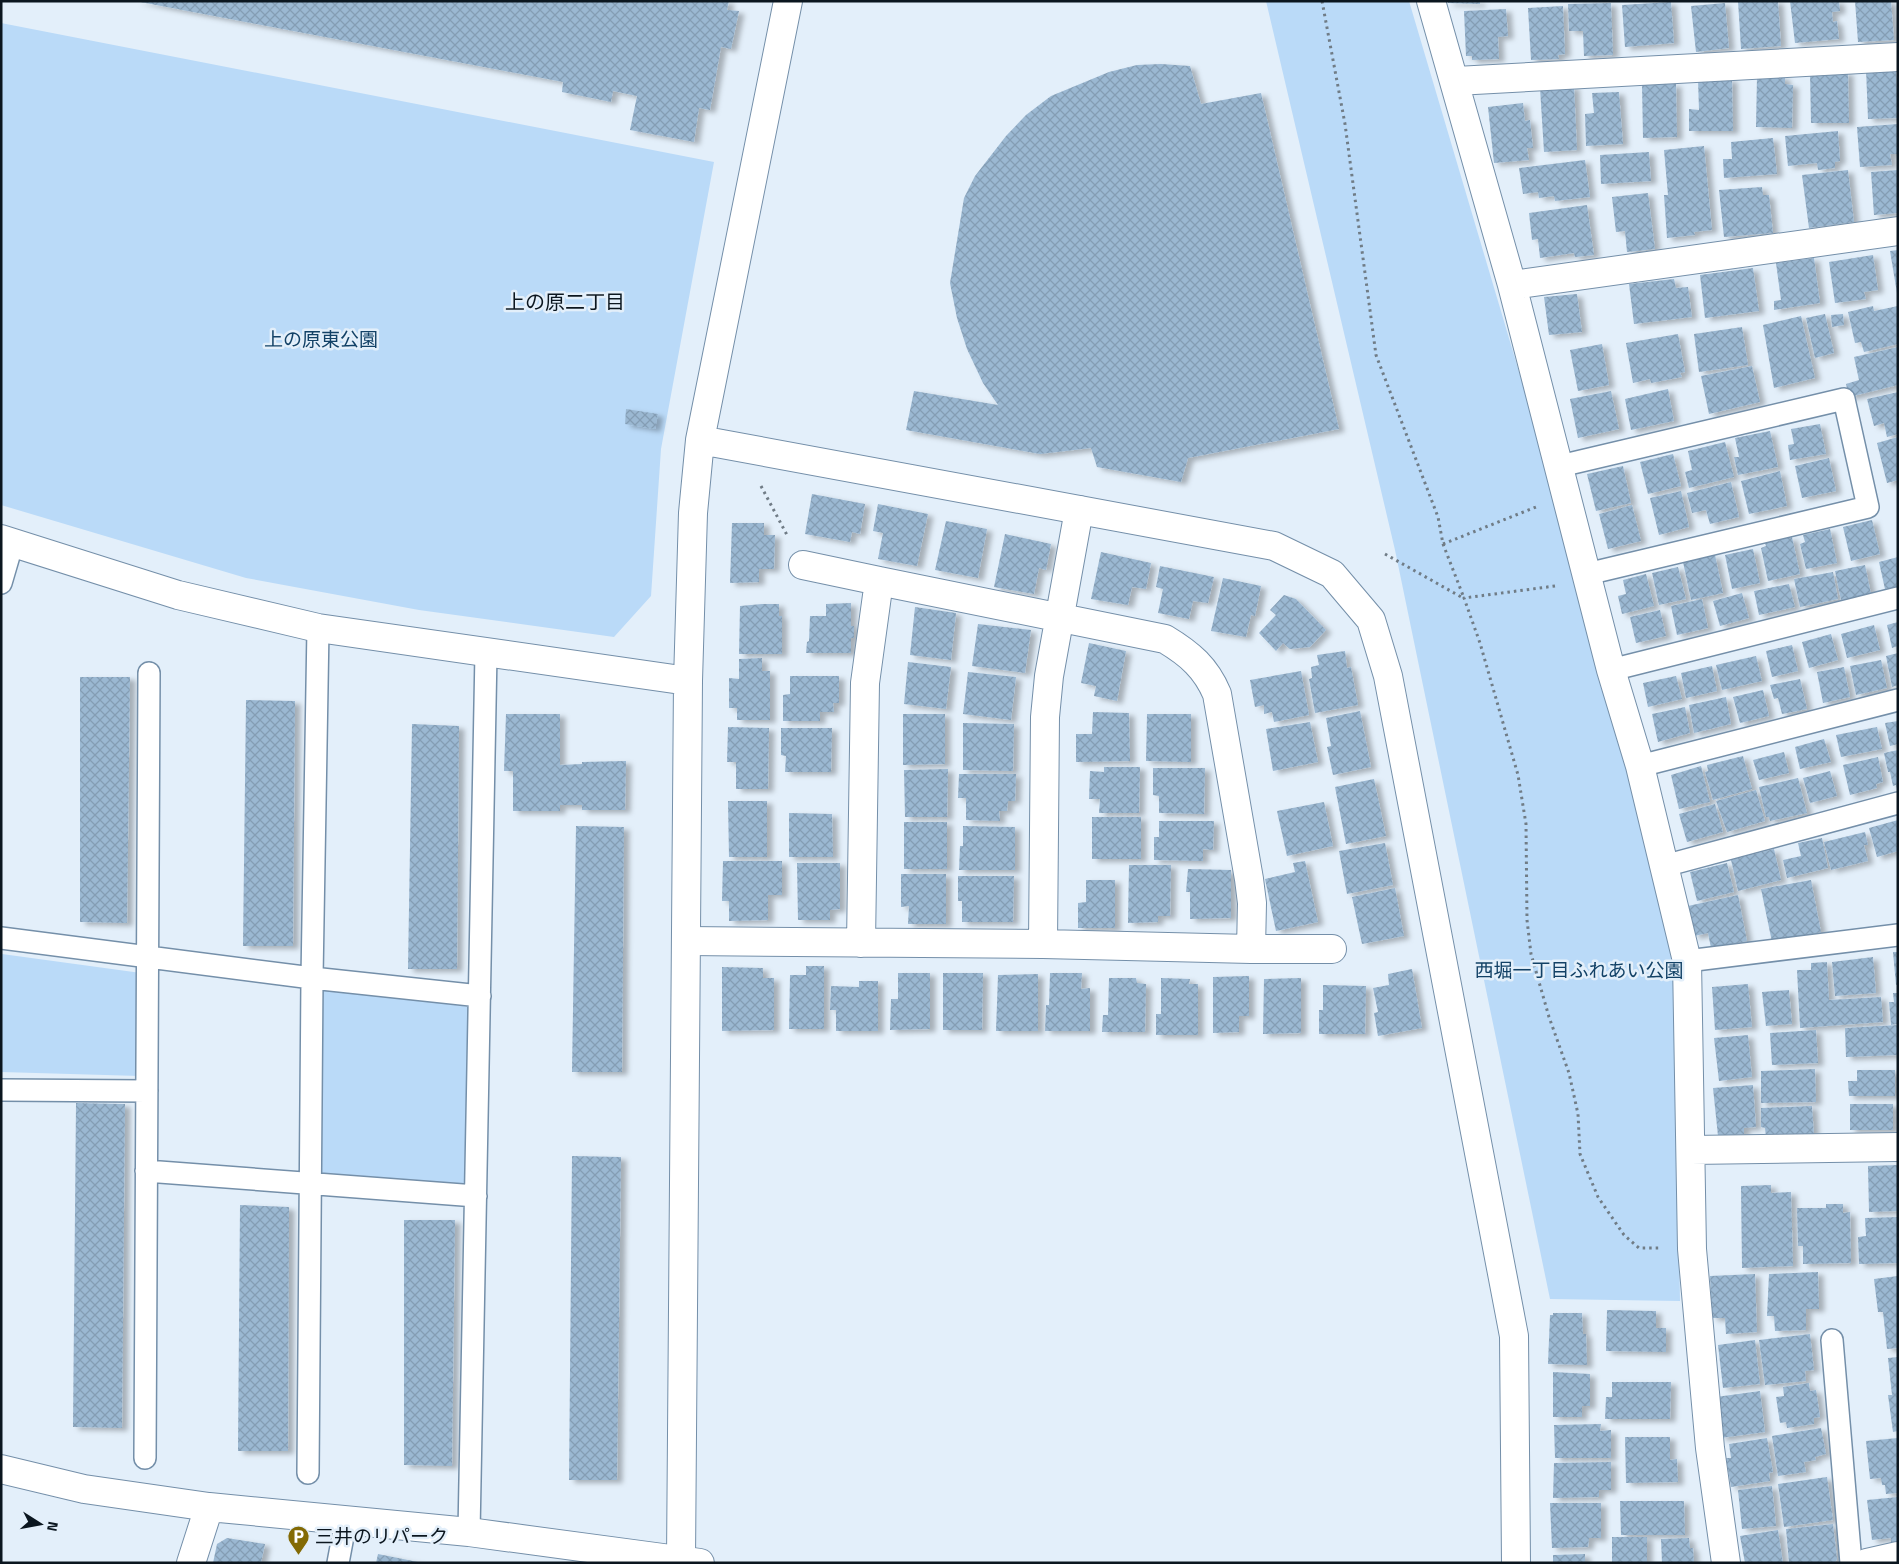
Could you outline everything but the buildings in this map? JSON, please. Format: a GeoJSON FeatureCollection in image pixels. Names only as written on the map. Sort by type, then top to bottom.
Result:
{"type":"FeatureCollection","features":[{"type":"Feature","properties":{"kind":"street"},"geometry":{"type":"LineString","coordinates":[[1,1469],[84,1489],[210,1507],[469,1532],[644,1559],[691,1561],[687,941],[688,681],[693,513],[700,440],[788,1]]}},
{"type":"Feature","properties":{"kind":"street"},"geometry":{"type":"LineString","coordinates":[[1432,1],[1512,285],[1611,670],[1640,766],[1687,961],[1692,1249],[1710,1448],[1726,1563]]}},
{"type":"Feature","properties":{"kind":"street"},"geometry":{"type":"LineString","coordinates":[[1456,81],[1898,57]]}},
{"type":"Feature","properties":{"kind":"street"},"geometry":{"type":"LineString","coordinates":[[1512,285],[1898,231]]}},
{"type":"Feature","properties":{"kind":"street"},"geometry":{"type":"LineString","coordinates":[[700,440],[1274,546],[1332,574],[1371,620],[1388,676],[1514,1336],[1516,1563]]}},
{"type":"Feature","properties":{"kind":"street"},"geometry":{"type":"LineString","coordinates":[[1043,944],[1045,717],[1049,676],[1079,510]]}},
{"type":"Feature","properties":{"kind":"street"},"geometry":{"type":"LineString","coordinates":[[7,540],[178,596],[318,628],[688,681]]}},
{"type":"Feature","properties":{"kind":"street"},"geometry":{"type":"LineString","coordinates":[[803,565],[1165,639],[1191,656],[1210,677],[1216,694],[1249,879],[1252,903],[1251,949]]}},
{"type":"Feature","properties":{"kind":"street"},"geometry":{"type":"LineString","coordinates":[[861,943],[865,683],[879,582]]}},
{"type":"Feature","properties":{"kind":"street"},"geometry":{"type":"LineString","coordinates":[[687,941],[1332,949]]}},
{"type":"Feature","properties":{"kind":"street"},"geometry":{"type":"LineString","coordinates":[[1691,1150],[1898,1146]]}},
{"type":"Feature","properties":{"kind":"street"},"geometry":{"type":"LineString","coordinates":[[191,1563],[210,1507]]}},
{"type":"Feature","properties":{"kind":"street"},"geometry":{"type":"LineString","coordinates":[[1867,1563],[1898,1556]]}},
{"type":"Feature","properties":{"kind":"lane"},"geometry":{"type":"LineString","coordinates":[[1560,466],[1844,399],[1868,506],[1587,574]]}},
{"type":"Feature","properties":{"kind":"lane"},"geometry":{"type":"LineString","coordinates":[[1,582],[7,540]]}},
{"type":"Feature","properties":{"kind":"lane"},"geometry":{"type":"LineString","coordinates":[[1611,670],[1898,598]]}},
{"type":"Feature","properties":{"kind":"lane"},"geometry":{"type":"LineString","coordinates":[[308,1473],[312,978],[318,628]]}},
{"type":"Feature","properties":{"kind":"lane"},"geometry":{"type":"LineString","coordinates":[[469,1532],[486,653]]}},
{"type":"Feature","properties":{"kind":"lane"},"geometry":{"type":"LineString","coordinates":[[145,1458],[149,673]]}},
{"type":"Feature","properties":{"kind":"lane"},"geometry":{"type":"LineString","coordinates":[[1640,766],[1898,700]]}},
{"type":"Feature","properties":{"kind":"lane"},"geometry":{"type":"LineString","coordinates":[[1664,866],[1898,803]]}},
{"type":"Feature","properties":{"kind":"lane"},"geometry":{"type":"LineString","coordinates":[[1687,961],[1898,935]]}},
{"type":"Feature","properties":{"kind":"lane"},"geometry":{"type":"LineString","coordinates":[[1,938],[149,955],[312,978],[480,996]]}},
{"type":"Feature","properties":{"kind":"lane"},"geometry":{"type":"LineString","coordinates":[[1,1090],[147,1091]]}},
{"type":"Feature","properties":{"kind":"lane"},"geometry":{"type":"LineString","coordinates":[[146,1171],[476,1196]]}},
{"type":"Feature","properties":{"kind":"lane"},"geometry":{"type":"LineString","coordinates":[[1832,1340],[1851,1563]]}},
{"type":"Feature","properties":{"kind":"lane"},"geometry":{"type":"LineString","coordinates":[[338,1563],[346,1520]]}},
{"type":"Feature","properties":{"kind":"path"},"geometry":{"type":"LineString","coordinates":[[1322,1],[1345,124],[1376,355],[1438,517],[1443,544],[1480,643],[1518,775],[1526,824],[1527,920],[1532,954],[1549,1017],[1569,1073],[1578,1114],[1580,1154],[1598,1197],[1624,1235],[1639,1248],[1692,1249]]}},
{"type":"Feature","properties":{"kind":"path"},"geometry":{"type":"LineString","coordinates":[[759,482],[803,565]]}},
{"type":"Feature","properties":{"kind":"path"},"geometry":{"type":"LineString","coordinates":[[1443,544],[1539,506]]}},
{"type":"Feature","properties":{"kind":"path"},"geometry":{"type":"LineString","coordinates":[[1385,554],[1464,598],[1560,585]]}},
{"type":"Feature","properties":{"kind":"green space","name":"西堀一丁目ふれあい公園"},"geometry":{"type":"Polygon","coordinates":[[[1266,1],[1409,1],[1578,571],[1674,960],[1680,1301],[1550,1299],[1395,550],[1266,1]]]}},
{"type":"Feature","properties":{"kind":"green space","name":"上の原東公園"},"geometry":{"type":"Polygon","coordinates":[[[1,23],[714,162],[661,449],[651,596],[614,637],[419,610],[246,578],[1,505],[1,23]]]}},
{"type":"Feature","properties":{"kind":"green space"},"geometry":{"type":"Polygon","coordinates":[[[2,954],[141,973],[140,1076],[1,1072],[2,954]]]}},
{"type":"Feature","properties":{"kind":"green space"},"geometry":{"type":"Polygon","coordinates":[[[319,987],[470,1007],[467,1188],[316,1179],[319,987]]]}},
{"type":"Feature","properties":{"kind":"place","name":"三井のリパーク"},"geometry":{"type":"Point","coordinates":[299,1555]}},
{"type":"Feature","properties":{"kind":"district","name":"上の原二丁目"},"geometry":{"type":"Point","coordinates":[565,302]}}]}
